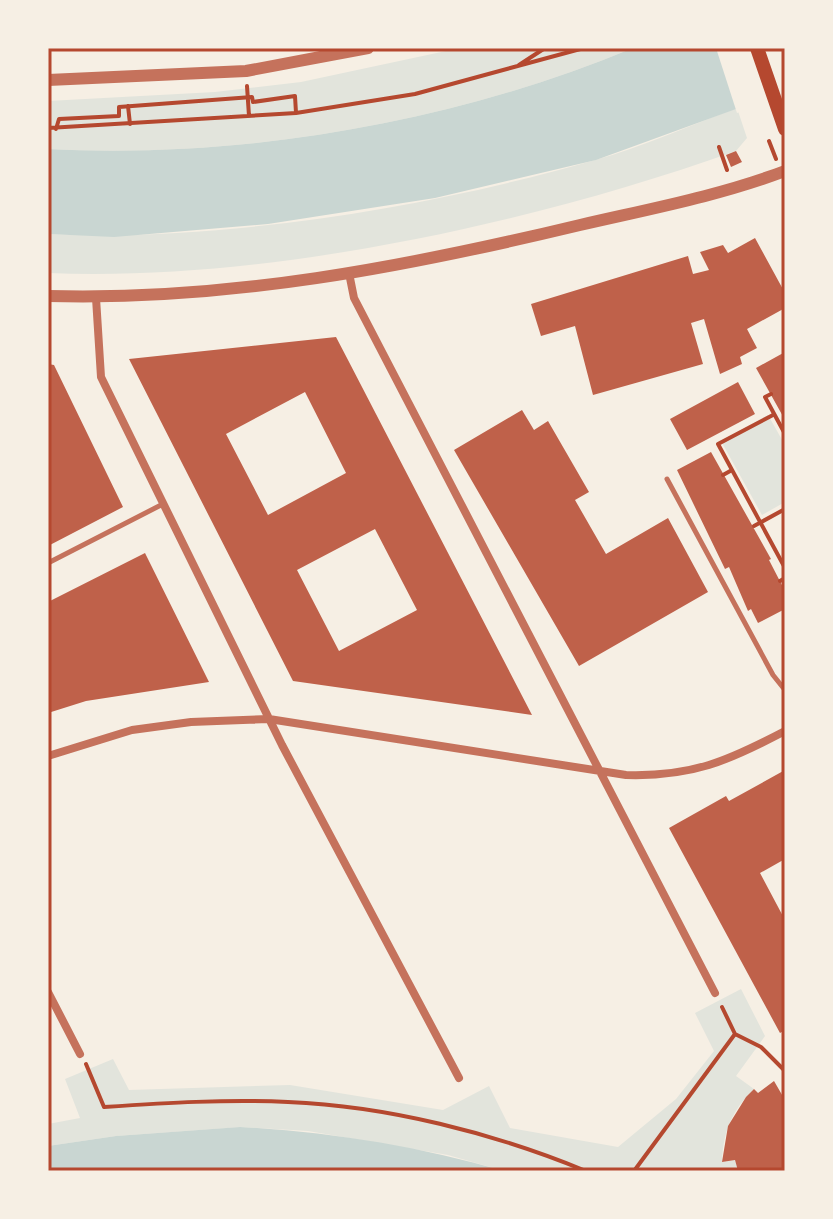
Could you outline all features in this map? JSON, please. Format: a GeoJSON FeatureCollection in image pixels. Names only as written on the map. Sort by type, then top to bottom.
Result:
{"type":"FeatureCollection","features":[{"type":"Feature","properties":{"kind":"main road"},"geometry":{"type":"LineString","coordinates":[[757,48],[784,125]]}},
{"type":"Feature","properties":{"kind":"street"},"geometry":{"type":"LineString","coordinates":[[48,80],[246,71],[368,48]]}},
{"type":"Feature","properties":{"kind":"street"},"geometry":{"type":"LineString","coordinates":[[48,296],[96,298],[239,289],[349,273],[513,241],[721,192],[785,171]]}},
{"type":"Feature","properties":{"kind":"street"},"geometry":{"type":"LineString","coordinates":[[349,273],[354,298],[715,993]]}},
{"type":"Feature","properties":{"kind":"street"},"geometry":{"type":"LineString","coordinates":[[96,298],[101,377],[269,719],[459,1078]]}},
{"type":"Feature","properties":{"kind":"street"},"geometry":{"type":"LineString","coordinates":[[48,756],[132,730],[191,722],[269,719],[637,775],[693,772],[785,731]]}},
{"type":"Feature","properties":{"kind":"street"},"geometry":{"type":"LineString","coordinates":[[48,992],[80,1054]]}},
{"type":"Feature","properties":{"kind":"lane"},"geometry":{"type":"LineString","coordinates":[[667,479],[773,675],[785,690]]}},
{"type":"Feature","properties":{"kind":"lane"},"geometry":{"type":"LineString","coordinates":[[48,563],[163,504]]}},
{"type":"Feature","properties":{"kind":"lane"},"geometry":{"type":"LineString","coordinates":[[778,678],[785,675]]}},
{"type":"Feature","properties":{"kind":"path"},"geometry":{"type":"LineString","coordinates":[[513,68],[545,48]]}},
{"type":"Feature","properties":{"kind":"path"},"geometry":{"type":"LineString","coordinates":[[48,128],[296,113],[415,94],[584,48]]}},
{"type":"Feature","properties":{"kind":"path"},"geometry":{"type":"LineString","coordinates":[[56,129],[59,119],[119,116],[119,107],[252,97],[253,102],[295,96],[296,113]]}},
{"type":"Feature","properties":{"kind":"path"},"geometry":{"type":"LineString","coordinates":[[247,98],[249,116]]}},
{"type":"Feature","properties":{"kind":"path"},"geometry":{"type":"LineString","coordinates":[[128,106],[130,124]]}},
{"type":"Feature","properties":{"kind":"path"},"geometry":{"type":"LineString","coordinates":[[716,179],[729,173],[719,147]]}},
{"type":"Feature","properties":{"kind":"path"},"geometry":{"type":"LineString","coordinates":[[771,394],[765,397],[785,432]]}},
{"type":"Feature","properties":{"kind":"path"},"geometry":{"type":"LineString","coordinates":[[773,415],[718,444],[785,568]]}},
{"type":"Feature","properties":{"kind":"path"},"geometry":{"type":"LineString","coordinates":[[723,475],[732,470]]}},
{"type":"Feature","properties":{"kind":"path"},"geometry":{"type":"LineString","coordinates":[[754,526],[785,509]]}},
{"type":"Feature","properties":{"kind":"path"},"geometry":{"type":"LineString","coordinates":[[715,993],[735,1034],[761,1047],[785,1071]]}},
{"type":"Feature","properties":{"kind":"path"},"geometry":{"type":"LineString","coordinates":[[634,1171],[735,1034]]}},
{"type":"Feature","properties":{"kind":"path"},"geometry":{"type":"LineString","coordinates":[[80,1054],[104,1107],[290,1102],[413,1118],[486,1134],[586,1171]]}},
{"type":"Feature","properties":{"kind":"shaded area"},"geometry":{"type":"Polygon","coordinates":[[[460,48],[633,48],[493,97],[420,116],[346,130],[196,148],[122,151],[48,149],[48,101],[215,92],[301,82],[460,48]]]}},
{"type":"Feature","properties":{"kind":"shaded area"},"geometry":{"type":"Polygon","coordinates":[[[633,48],[785,48],[785,91],[596,160],[435,198],[268,224],[114,237],[48,234],[48,149],[122,151],[196,148],[346,130],[420,116],[493,97],[633,48]]]}},
{"type":"Feature","properties":{"kind":"shaded area"},"geometry":{"type":"Polygon","coordinates":[[[737,108],[747,138],[736,151],[657,178],[486,224],[307,258],[219,268],[132,273],[48,273],[48,234],[182,233],[252,227],[394,207],[464,193],[613,155],[737,108]]]}},
{"type":"Feature","properties":{"kind":"shaded area"},"geometry":{"type":"Polygon","coordinates":[[[768,415],[785,445],[785,502],[762,515],[721,441],[768,415]]]}},
{"type":"Feature","properties":{"kind":"shaded area"},"geometry":{"type":"Polygon","coordinates":[[[741,989],[765,1036],[736,1076],[754,1089],[734,1113],[724,1141],[722,1162],[735,1160],[738,1171],[504,1171],[448,1155],[308,1131],[241,1127],[116,1136],[48,1146],[48,1124],[80,1118],[65,1079],[113,1059],[129,1090],[290,1085],[443,1110],[489,1086],[510,1128],[618,1147],[676,1099],[714,1051],[695,1013],[741,989]]]}},
{"type":"Feature","properties":{"kind":"shaded area"},"geometry":{"type":"Polygon","coordinates":[[[240,1127],[307,1132],[374,1142],[439,1154],[504,1171],[48,1171],[48,1146],[116,1136],[240,1127]]]}},
{"type":"Feature","properties":{"kind":"pier"},"geometry":{"type":"Polygon","coordinates":[[[716,48],[785,48],[785,95],[737,113],[716,48]]]}},
{"type":"Feature","properties":{"kind":"building"},"geometry":{"type":"Polygon","coordinates":[[[736,151],[742,162],[731,167],[726,155],[736,151]]]}},
{"type":"Feature","properties":{"kind":"building"},"geometry":{"type":"Polygon","coordinates":[[[755,238],[785,293],[785,308],[747,329],[757,348],[740,357],[742,364],[720,374],[704,319],[691,323],[703,364],[593,395],[575,326],[541,336],[531,304],[688,256],[693,274],[709,270],[700,252],[723,245],[728,253],[755,238]]]}},
{"type":"Feature","properties":{"kind":"building"},"geometry":{"type":"Polygon","coordinates":[[[336,337],[532,715],[293,681],[129,359],[336,337]],[[305,392],[226,434],[268,515],[346,473],[305,392]],[[375,529],[297,570],[339,651],[417,610],[375,529]]]}},
{"type":"Feature","properties":{"kind":"building"},"geometry":{"type":"Polygon","coordinates":[[[785,352],[785,420],[756,368],[785,352]]]}},
{"type":"Feature","properties":{"kind":"building"},"geometry":{"type":"Polygon","coordinates":[[[48,364],[54,365],[123,507],[48,546],[48,364]]]}},
{"type":"Feature","properties":{"kind":"building"},"geometry":{"type":"Polygon","coordinates":[[[738,382],[755,414],[687,450],[670,419],[738,382]]]}},
{"type":"Feature","properties":{"kind":"building"},"geometry":{"type":"Polygon","coordinates":[[[522,410],[534,430],[548,421],[589,492],[575,500],[606,554],[668,518],[708,592],[579,666],[454,450],[522,410]]]}},
{"type":"Feature","properties":{"kind":"building"},"geometry":{"type":"Polygon","coordinates":[[[711,452],[771,559],[785,591],[785,609],[758,623],[751,609],[748,611],[729,567],[725,569],[677,470],[711,452]]]}},
{"type":"Feature","properties":{"kind":"building"},"geometry":{"type":"Polygon","coordinates":[[[145,553],[209,682],[86,701],[48,713],[48,602],[145,553]]]}},
{"type":"Feature","properties":{"kind":"building"},"geometry":{"type":"Polygon","coordinates":[[[785,770],[785,859],[760,873],[785,920],[785,1030],[780,1033],[669,828],[726,796],[729,801],[785,770]]]}},
{"type":"Feature","properties":{"kind":"building"},"geometry":{"type":"Polygon","coordinates":[[[774,1081],[785,1100],[785,1171],[738,1171],[735,1160],[722,1162],[728,1126],[754,1089],[758,1093],[774,1081]]]}}]}
